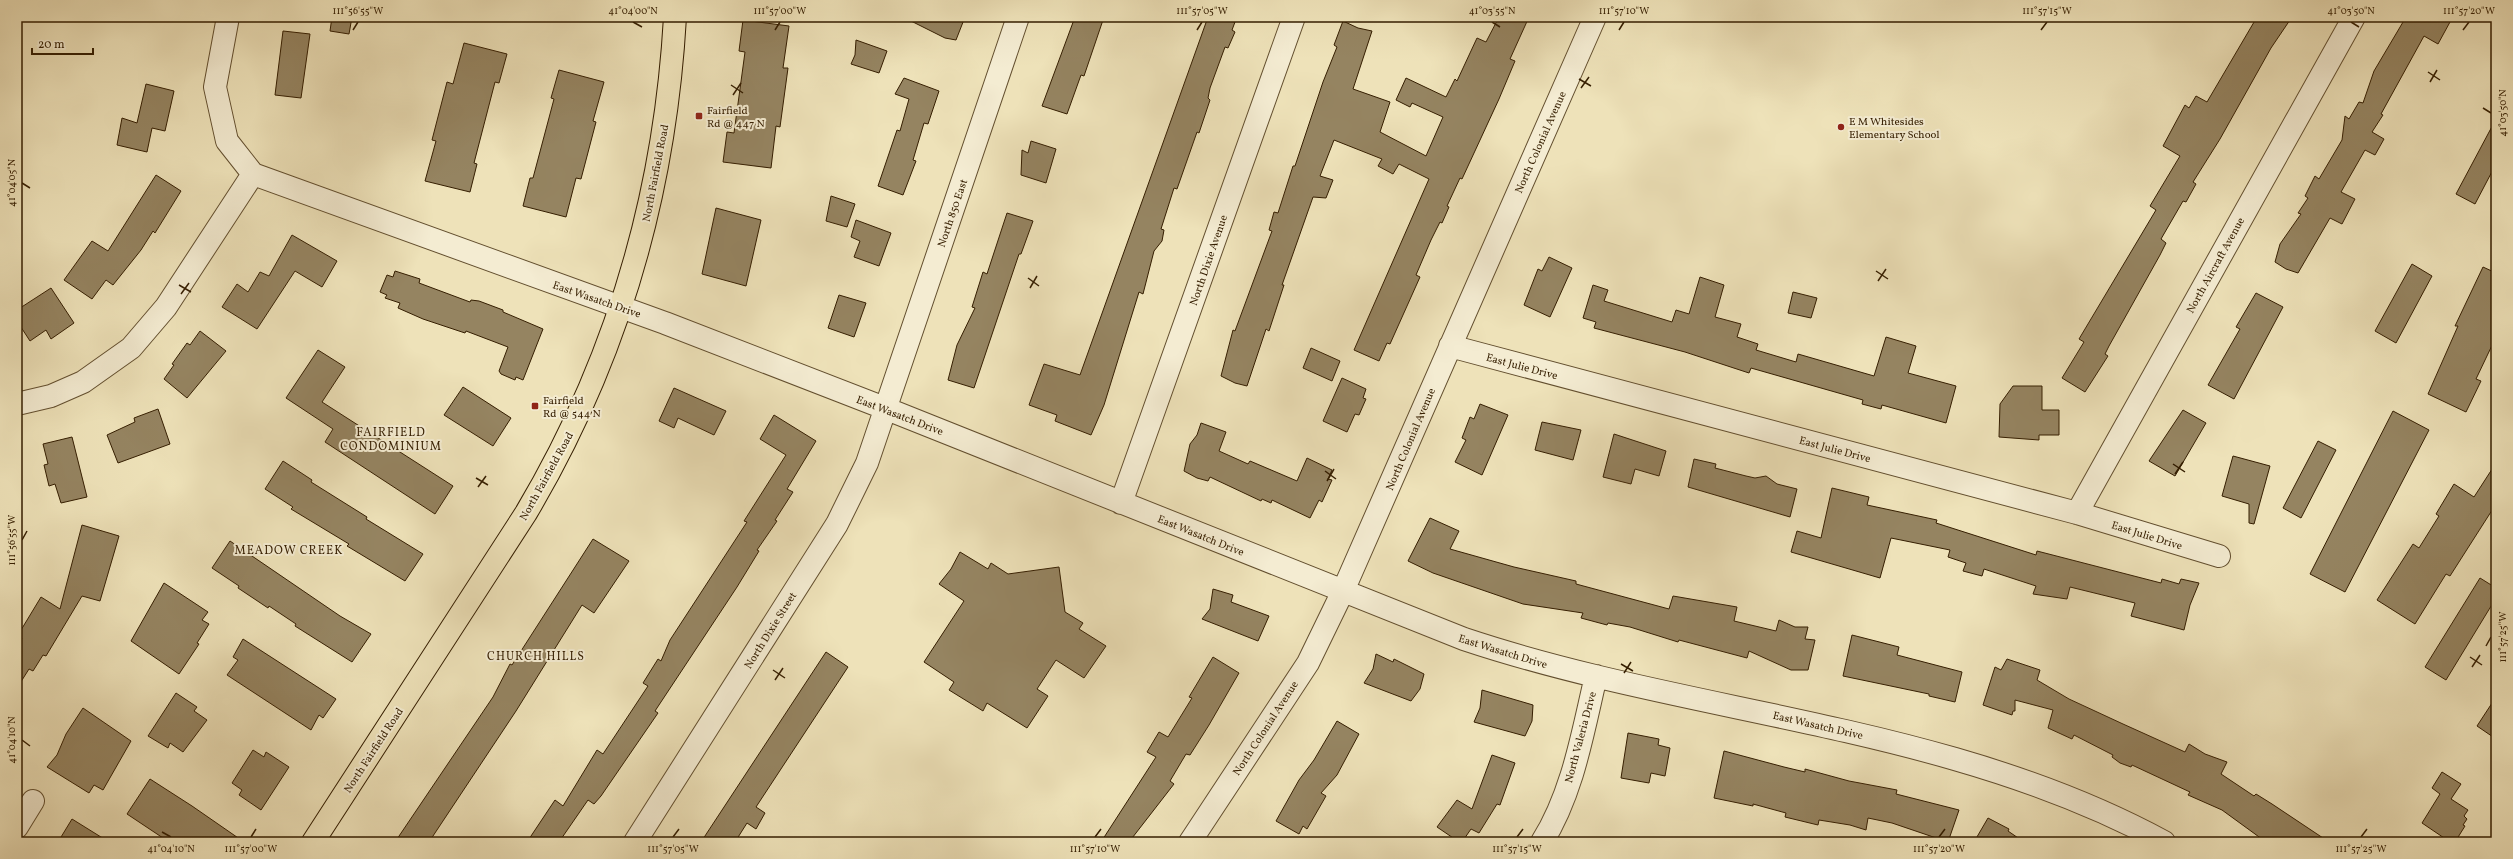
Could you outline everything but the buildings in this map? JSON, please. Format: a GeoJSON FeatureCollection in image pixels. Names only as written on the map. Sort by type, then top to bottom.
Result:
{"type":"FeatureCollection","features":[{"type":"Feature","properties":{"kind":"main road","name":"North Fairfield Road"},"geometry":{"type":"LineString","coordinates":[[313,842],[488,574],[542,486],[588,395],[621,308],[644,227],[657,167],[671,82],[675,17]]}},
{"type":"Feature","properties":{"kind":"street"},"geometry":{"type":"LineString","coordinates":[[17,404],[51,396],[82,382],[131,348],[166,307],[253,174],[227,141],[214,87],[228,17]]}},
{"type":"Feature","properties":{"kind":"street","name":"North 850 East"},"geometry":{"type":"LineString","coordinates":[[887,409],[1018,17]]}},
{"type":"Feature","properties":{"kind":"street","name":"North Dixie Avenue"},"geometry":{"type":"LineString","coordinates":[[1121,503],[1294,17]]}},
{"type":"Feature","properties":{"kind":"street","name":"North Colonial Avenue"},"geometry":{"type":"LineString","coordinates":[[1190,842],[1308,663],[1344,591],[1595,17]]}},
{"type":"Feature","properties":{"kind":"street","name":"North Aircraft Avenue"},"geometry":{"type":"LineString","coordinates":[[2077,513],[2354,17]]}},
{"type":"Feature","properties":{"kind":"street","name":"East Wasatch Drive"},"geometry":{"type":"LineString","coordinates":[[253,174],[666,323],[887,409],[1464,639],[1521,658],[1881,739],[1987,767],[2091,807],[2164,842]]}},
{"type":"Feature","properties":{"kind":"street","name":"East Julie Drive"},"geometry":{"type":"LineString","coordinates":[[1450,346],[2077,513],[2219,556]]}},
{"type":"Feature","properties":{"kind":"street","name":"North Dixie Street"},"geometry":{"type":"LineString","coordinates":[[635,842],[837,524],[867,463],[887,409]]}},
{"type":"Feature","properties":{"kind":"street","name":"North Valeria Drive"},"geometry":{"type":"LineString","coordinates":[[1542,842],[1551,827],[1575,765],[1596,676]]}},
{"type":"Feature","properties":{"kind":"street"},"geometry":{"type":"LineString","coordinates":[[17,827],[33,801]]}},
{"type":"Feature","properties":{"kind":"place","name":"Fairfield Rd @ 447 N"},"geometry":{"type":"Point","coordinates":[699,116]}},
{"type":"Feature","properties":{"kind":"place","name":"E M Whitesides Elementary School"},"geometry":{"type":"Point","coordinates":[1841,127]}},
{"type":"Feature","properties":{"kind":"place","name":"Fairfield Rd @ 544 N"},"geometry":{"type":"Point","coordinates":[535,406]}},
{"type":"Feature","properties":{"kind":"district","name":"FAIRFIELD CONDOMINIUM"},"geometry":{"type":"Point","coordinates":[391,439]}},
{"type":"Feature","properties":{"kind":"district","name":"MEADOW CREEK"},"geometry":{"type":"Point","coordinates":[289,550]}},
{"type":"Feature","properties":{"kind":"district","name":"CHURCH HILLS"},"geometry":{"type":"Point","coordinates":[536,656]}}]}
